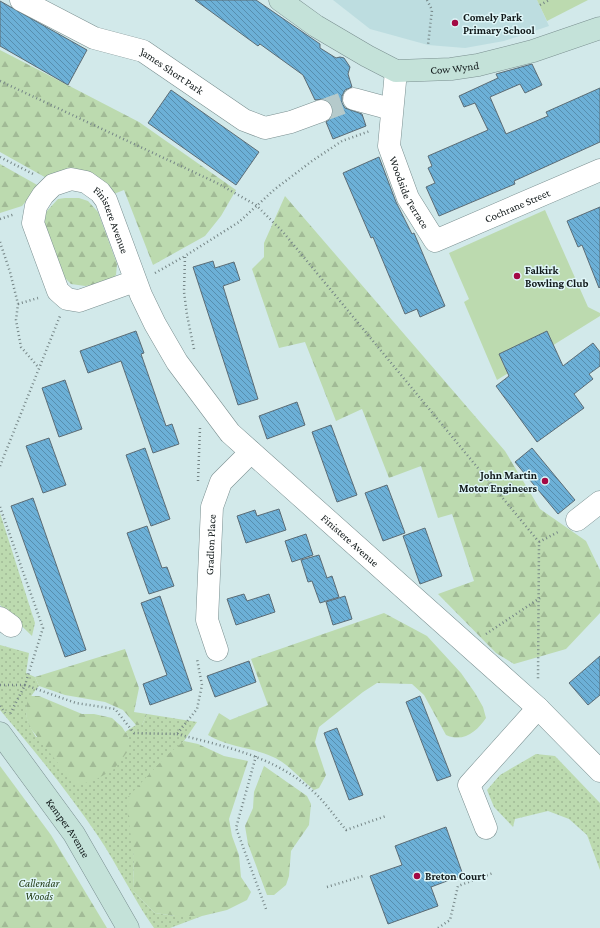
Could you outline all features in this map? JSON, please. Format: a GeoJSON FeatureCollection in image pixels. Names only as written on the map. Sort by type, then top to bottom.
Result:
{"type":"FeatureCollection","features":[{"type":"Feature","properties":{"kind":"main road","name":"Cow Wynd"},"geometry":{"type":"LineString","coordinates":[[280,0],[316,26],[396,71],[451,69],[478,65],[541,48],[600,28]]}},
{"type":"Feature","properties":{"kind":"main road","name":"Kemper Avenue"},"geometry":{"type":"LineString","coordinates":[[0,733],[74,834],[128,928]]}},
{"type":"Feature","properties":{"kind":"street","name":"James Short Park"},"geometry":{"type":"LineString","coordinates":[[21,0],[94,38],[143,51],[244,120],[265,128],[291,122],[321,111]]}},
{"type":"Feature","properties":{"kind":"street","name":"Woodside Terrace"},"geometry":{"type":"LineString","coordinates":[[396,71],[389,146],[408,198],[435,241]]}},
{"type":"Feature","properties":{"kind":"street"},"geometry":{"type":"LineString","coordinates":[[354,99],[391,116]]}},
{"type":"Feature","properties":{"kind":"street","name":"Cochrane Street"},"geometry":{"type":"LineString","coordinates":[[435,241],[600,170]]}},
{"type":"Feature","properties":{"kind":"street","name":"Finistere Avenue"},"geometry":{"type":"LineString","coordinates":[[53,185],[71,179],[86,182],[100,192],[106,200],[144,277],[154,324],[177,362],[230,433],[538,708],[600,771]]}},
{"type":"Feature","properties":{"kind":"street"},"geometry":{"type":"LineString","coordinates":[[53,185],[42,195],[36,206],[33,223],[58,291],[67,299],[79,301],[144,277]]}},
{"type":"Feature","properties":{"kind":"street","name":"Gradlon Place"},"geometry":{"type":"LineString","coordinates":[[216,650],[207,620],[212,507],[221,482],[251,452]]}},
{"type":"Feature","properties":{"kind":"street"},"geometry":{"type":"LineString","coordinates":[[577,520],[600,502]]}},
{"type":"Feature","properties":{"kind":"street"},"geometry":{"type":"LineString","coordinates":[[486,828],[468,785],[538,708]]}},
{"type":"Feature","properties":{"kind":"path"},"geometry":{"type":"LineString","coordinates":[[427,0],[432,10],[428,45]]}},
{"type":"Feature","properties":{"kind":"path"},"geometry":{"type":"LineString","coordinates":[[540,5],[549,0]]}},
{"type":"Feature","properties":{"kind":"path"},"geometry":{"type":"LineString","coordinates":[[0,81],[217,183],[256,205],[283,232],[539,542],[540,598],[538,708]]}},
{"type":"Feature","properties":{"kind":"path"},"geometry":{"type":"LineString","coordinates":[[144,277],[185,256],[239,222],[256,205],[342,141],[391,116]]}},
{"type":"Feature","properties":{"kind":"path"},"geometry":{"type":"LineString","coordinates":[[0,157],[53,185]]}},
{"type":"Feature","properties":{"kind":"path"},"geometry":{"type":"LineString","coordinates":[[0,220],[18,213]]}},
{"type":"Feature","properties":{"kind":"path"},"geometry":{"type":"LineString","coordinates":[[0,242],[10,272],[18,304],[16,320],[21,347],[39,368]]}},
{"type":"Feature","properties":{"kind":"path"},"geometry":{"type":"LineString","coordinates":[[185,256],[184,292],[195,352]]}},
{"type":"Feature","properties":{"kind":"path"},"geometry":{"type":"LineString","coordinates":[[0,466],[55,328]]}},
{"type":"Feature","properties":{"kind":"path"},"geometry":{"type":"LineString","coordinates":[[198,488],[200,427]]}},
{"type":"Feature","properties":{"kind":"path"},"geometry":{"type":"LineString","coordinates":[[0,454],[5,452]]}},
{"type":"Feature","properties":{"kind":"path"},"geometry":{"type":"LineString","coordinates":[[0,507],[44,628],[25,685],[0,733]]}},
{"type":"Feature","properties":{"kind":"path"},"geometry":{"type":"LineString","coordinates":[[469,646],[540,598]]}},
{"type":"Feature","properties":{"kind":"path"},"geometry":{"type":"LineString","coordinates":[[177,734],[196,710],[202,685],[196,657]]}},
{"type":"Feature","properties":{"kind":"path"},"geometry":{"type":"LineString","coordinates":[[0,685],[25,685],[76,703],[115,709],[134,733],[177,734],[256,756],[291,775],[317,794],[346,830],[386,816]]}},
{"type":"Feature","properties":{"kind":"path"},"geometry":{"type":"LineString","coordinates":[[256,756],[236,828],[266,909]]}},
{"type":"Feature","properties":{"kind":"path"},"geometry":{"type":"LineString","coordinates":[[438,928],[450,920],[458,886],[493,873]]}},
{"type":"Feature","properties":{"kind":"path"},"geometry":{"type":"LineString","coordinates":[[327,887],[363,876]]}},
{"type":"Feature","properties":{"kind":"shaded area","name":"Comely Park Primary School"},"geometry":{"type":"Polygon","coordinates":[[[333,0],[537,0],[549,26],[504,41],[465,48],[428,45],[370,29],[333,0]]]}},
{"type":"Feature","properties":{"kind":"green space"},"geometry":{"type":"Polygon","coordinates":[[[537,0],[588,0],[547,21],[537,0]]]}},
{"type":"Feature","properties":{"kind":"green space"},"geometry":{"type":"Polygon","coordinates":[[[0,50],[139,122],[236,190],[221,216],[205,236],[153,265],[124,190],[111,195],[50,180],[0,152],[0,50]]]}},
{"type":"Feature","properties":{"kind":"green space"},"geometry":{"type":"Polygon","coordinates":[[[0,164],[39,186],[22,206],[0,213],[0,164]]]}},
{"type":"Feature","properties":{"kind":"green space"},"geometry":{"type":"Polygon","coordinates":[[[285,196],[505,451],[540,509],[586,541],[600,570],[600,613],[566,649],[514,664],[496,653],[438,594],[474,581],[452,514],[438,518],[421,466],[389,478],[362,409],[336,421],[305,342],[279,348],[252,269],[264,257],[264,243],[285,196]]]}},
{"type":"Feature","properties":{"kind":"green space"},"geometry":{"type":"Polygon","coordinates":[[[79,198],[88,201],[98,212],[117,264],[116,275],[112,280],[100,284],[85,286],[71,284],[61,274],[44,225],[46,212],[58,199],[79,198]]]}},
{"type":"Feature","properties":{"kind":"green space","name":"Falkirk Bowling Club"},"geometry":{"type":"Polygon","coordinates":[[[545,210],[588,307],[600,313],[600,316],[497,380],[464,302],[469,299],[449,253],[545,210]]]}},
{"type":"Feature","properties":{"kind":"green space"},"geometry":{"type":"Polygon","coordinates":[[[0,513],[35,623],[32,636],[0,605],[0,513]]]}},
{"type":"Feature","properties":{"kind":"green space"},"geometry":{"type":"Polygon","coordinates":[[[384,613],[427,636],[461,673],[483,707],[486,718],[474,731],[464,737],[459,738],[446,735],[424,695],[412,684],[377,683],[363,692],[319,727],[315,742],[326,775],[319,788],[314,790],[278,759],[257,751],[231,745],[208,735],[219,713],[230,720],[268,705],[251,659],[384,613]]]}},
{"type":"Feature","properties":{"kind":"green space"},"geometry":{"type":"Polygon","coordinates":[[[0,645],[29,653],[26,673],[35,677],[39,686],[33,693],[27,705],[26,711],[29,723],[36,737],[129,738],[125,732],[136,725],[142,725],[147,714],[197,722],[184,741],[150,774],[133,837],[133,891],[155,913],[175,916],[202,916],[170,928],[154,928],[87,820],[51,772],[0,710],[0,645]]]}},
{"type":"Feature","properties":{"kind":"green space"},"geometry":{"type":"Polygon","coordinates":[[[125,649],[139,688],[134,712],[147,714],[142,725],[136,725],[123,710],[105,702],[65,695],[39,686],[35,677],[125,649]]]}},
{"type":"Feature","properties":{"kind":"green space"},"geometry":{"type":"Polygon","coordinates":[[[30,696],[39,696],[82,714],[94,714],[112,718],[122,727],[129,738],[129,750],[113,770],[93,781],[81,784],[73,782],[31,729],[27,720],[26,712],[30,696]]]}},
{"type":"Feature","properties":{"kind":"green space"},"geometry":{"type":"Polygon","coordinates":[[[184,741],[198,744],[224,756],[248,761],[229,819],[232,836],[239,855],[241,877],[251,892],[247,900],[227,910],[202,916],[175,916],[155,913],[133,891],[134,858],[127,809],[128,797],[167,755],[184,741]]]}},
{"type":"Feature","properties":{"kind":"green space"},"geometry":{"type":"Polygon","coordinates":[[[536,754],[555,756],[600,803],[600,870],[587,835],[569,819],[548,811],[515,819],[513,827],[494,807],[487,790],[500,775],[536,754]]]}},
{"type":"Feature","properties":{"kind":"green space","name":"Callendar Woods"},"geometry":{"type":"Polygon","coordinates":[[[0,766],[51,835],[107,928],[0,928],[0,766]]]}},
{"type":"Feature","properties":{"kind":"green space"},"geometry":{"type":"Polygon","coordinates":[[[264,766],[307,796],[311,804],[309,825],[291,851],[289,876],[286,885],[274,895],[267,895],[248,844],[245,826],[253,808],[254,792],[264,766]]]}},
{"type":"Feature","properties":{"kind":"building"},"geometry":{"type":"Polygon","coordinates":[[[195,0],[256,0],[320,44],[320,48],[336,58],[344,58],[350,67],[348,74],[352,87],[345,90],[342,96],[342,103],[345,108],[362,114],[366,126],[333,139],[326,122],[333,114],[333,106],[324,99],[315,100],[303,75],[260,44],[258,46],[195,0]]]}},
{"type":"Feature","properties":{"kind":"building"},"geometry":{"type":"Polygon","coordinates":[[[0,1],[87,50],[68,85],[0,46],[0,1]]]}},
{"type":"Feature","properties":{"kind":"building"},"geometry":{"type":"Polygon","coordinates":[[[532,64],[542,85],[525,93],[520,84],[490,97],[506,134],[548,116],[546,112],[600,88],[600,142],[514,181],[515,184],[439,216],[426,187],[435,183],[428,168],[432,166],[428,156],[488,130],[475,103],[464,107],[459,96],[498,78],[496,74],[532,64]]]}},
{"type":"Feature","properties":{"kind":"building"},"geometry":{"type":"Polygon","coordinates":[[[171,90],[259,152],[236,185],[148,123],[171,90]]]}},
{"type":"Feature","properties":{"kind":"building"},"geometry":{"type":"Polygon","coordinates":[[[379,157],[396,202],[412,234],[414,233],[445,306],[420,317],[417,309],[405,314],[373,237],[371,238],[343,173],[379,157]]]}},
{"type":"Feature","properties":{"kind":"building"},"geometry":{"type":"Polygon","coordinates":[[[600,207],[599,288],[582,245],[578,247],[567,221],[600,207]]]}},
{"type":"Feature","properties":{"kind":"building"},"geometry":{"type":"Polygon","coordinates":[[[213,261],[215,268],[234,262],[240,280],[223,286],[258,399],[238,405],[193,267],[213,261]]]}},
{"type":"Feature","properties":{"kind":"building"},"geometry":{"type":"Polygon","coordinates":[[[136,331],[144,353],[141,354],[166,426],[172,424],[179,444],[153,453],[121,361],[88,373],[80,351],[136,331]]]}},
{"type":"Feature","properties":{"kind":"building"},"geometry":{"type":"Polygon","coordinates":[[[547,331],[563,366],[593,343],[600,352],[600,366],[589,374],[593,379],[574,394],[584,408],[537,442],[496,386],[509,376],[499,354],[547,331]]]}},
{"type":"Feature","properties":{"kind":"building"},"geometry":{"type":"Polygon","coordinates":[[[65,380],[82,429],[59,437],[42,388],[65,380]]]}},
{"type":"Feature","properties":{"kind":"building"},"geometry":{"type":"Polygon","coordinates":[[[297,402],[305,425],[267,439],[259,416],[297,402]]]}},
{"type":"Feature","properties":{"kind":"building"},"geometry":{"type":"Polygon","coordinates":[[[331,425],[357,495],[337,502],[312,432],[331,425]]]}},
{"type":"Feature","properties":{"kind":"building"},"geometry":{"type":"Polygon","coordinates":[[[49,438],[66,485],[43,493],[26,446],[49,438]]]}},
{"type":"Feature","properties":{"kind":"building"},"geometry":{"type":"Polygon","coordinates":[[[145,448],[170,519],[151,526],[126,455],[145,448]]]}},
{"type":"Feature","properties":{"kind":"building","name":"John Martin Motor Engineers"},"geometry":{"type":"Polygon","coordinates":[[[532,448],[575,500],[558,514],[515,462],[532,448]]]}},
{"type":"Feature","properties":{"kind":"building"},"geometry":{"type":"Polygon","coordinates":[[[387,485],[405,533],[383,541],[365,493],[387,485]]]}},
{"type":"Feature","properties":{"kind":"building"},"geometry":{"type":"Polygon","coordinates":[[[33,498],[86,650],[65,657],[11,506],[33,498]]]}},
{"type":"Feature","properties":{"kind":"building"},"geometry":{"type":"Polygon","coordinates":[[[279,509],[286,530],[246,543],[237,516],[255,510],[257,516],[279,509]]]}},
{"type":"Feature","properties":{"kind":"building"},"geometry":{"type":"Polygon","coordinates":[[[147,526],[162,568],[167,567],[174,586],[149,594],[127,533],[147,526]]]}},
{"type":"Feature","properties":{"kind":"building"},"geometry":{"type":"Polygon","coordinates":[[[425,528],[442,576],[420,584],[403,536],[425,528]]]}},
{"type":"Feature","properties":{"kind":"building"},"geometry":{"type":"Polygon","coordinates":[[[306,534],[313,555],[292,562],[285,541],[306,534]]]}},
{"type":"Feature","properties":{"kind":"building"},"geometry":{"type":"Polygon","coordinates":[[[319,555],[327,578],[332,576],[339,597],[320,603],[312,581],[308,582],[301,560],[319,555]]]}},
{"type":"Feature","properties":{"kind":"building"},"geometry":{"type":"Polygon","coordinates":[[[244,594],[247,601],[269,594],[275,612],[236,625],[227,599],[244,594]]]}},
{"type":"Feature","properties":{"kind":"building"},"geometry":{"type":"Polygon","coordinates":[[[160,596],[192,690],[150,705],[143,684],[167,675],[141,603],[160,596]]]}},
{"type":"Feature","properties":{"kind":"building"},"geometry":{"type":"Polygon","coordinates":[[[345,596],[352,619],[333,625],[326,602],[345,596]]]}},
{"type":"Feature","properties":{"kind":"building"},"geometry":{"type":"Polygon","coordinates":[[[600,656],[600,695],[588,705],[569,683],[600,656]]]}},
{"type":"Feature","properties":{"kind":"building"},"geometry":{"type":"Polygon","coordinates":[[[249,661],[256,682],[215,697],[207,676],[249,661]]]}},
{"type":"Feature","properties":{"kind":"building"},"geometry":{"type":"Polygon","coordinates":[[[420,696],[451,776],[437,781],[406,702],[420,696]]]}},
{"type":"Feature","properties":{"kind":"building"},"geometry":{"type":"Polygon","coordinates":[[[337,728],[363,795],[349,800],[324,733],[337,728]]]}},
{"type":"Feature","properties":{"kind":"building","name":"Breton Court"},"geometry":{"type":"Polygon","coordinates":[[[446,827],[463,875],[431,887],[438,906],[388,924],[370,876],[402,865],[395,846],[446,827]]]}},
{"type":"Feature","properties":{"kind":"tunnel"},"geometry":{"type":"LineString","coordinates":[[321,111],[354,99]]}},
{"type":"Feature","properties":{"kind":"place","name":"Comely Park Primary School"},"geometry":{"type":"Point","coordinates":[455,23]}},
{"type":"Feature","properties":{"kind":"place","name":"Falkirk Bowling Club"},"geometry":{"type":"Point","coordinates":[517,276]}},
{"type":"Feature","properties":{"kind":"place","name":"John Martin Motor Engineers"},"geometry":{"type":"Point","coordinates":[545,481]}},
{"type":"Feature","properties":{"kind":"place","name":"Breton Court"},"geometry":{"type":"Point","coordinates":[417,876]}}]}
